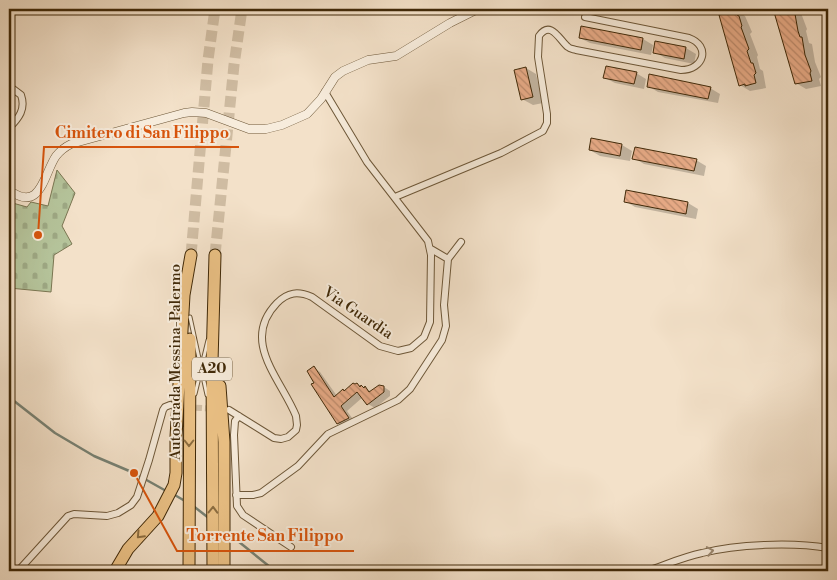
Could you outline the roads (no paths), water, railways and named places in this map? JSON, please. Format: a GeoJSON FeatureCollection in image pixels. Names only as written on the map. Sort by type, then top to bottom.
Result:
{"type":"FeatureCollection","features":[{"type":"Feature","properties":{"kind":"highway","name":"Autostrada Messina-Palermo"},"geometry":{"type":"LineString","coordinates":[[115,571],[128,549],[158,516],[174,485],[184,295],[191,254],[189,571]]}},
{"type":"Feature","properties":{"kind":"highway","name":"A20"},"geometry":{"type":"LineString","coordinates":[[213,571],[219,486],[213,418],[215,255]]}},
{"type":"Feature","properties":{"kind":"highway"},"geometry":{"type":"LineString","coordinates":[[214,280],[220,322],[220,396],[224,436],[219,486],[224,571]]}},
{"type":"Feature","properties":{"kind":"street"},"geometry":{"type":"LineString","coordinates":[[9,190],[21,196],[36,194],[42,187],[55,157],[71,144],[192,112],[206,113],[244,128],[257,130],[273,128],[307,114],[335,77],[343,71],[368,60],[396,56],[450,23],[478,9]]}},
{"type":"Feature","properties":{"kind":"street"},"geometry":{"type":"LineString","coordinates":[[395,197],[502,153],[546,128],[547,114],[538,52],[538,40],[542,32],[549,30],[558,34],[567,46],[576,50],[682,70],[692,69],[697,66],[702,58],[702,48],[695,40],[584,17]]}},
{"type":"Feature","properties":{"kind":"street"},"geometry":{"type":"LineString","coordinates":[[9,86],[21,95],[24,105],[20,115],[9,128]]}},
{"type":"Feature","properties":{"kind":"street","name":"Via Guardia"},"geometry":{"type":"LineString","coordinates":[[229,410],[278,439],[288,437],[297,427],[296,416],[268,363],[261,341],[262,330],[268,314],[276,303],[289,294],[302,293],[312,297],[385,348],[403,350],[411,348],[427,332],[430,322],[430,249],[425,236],[367,162],[325,92]]}},
{"type":"Feature","properties":{"kind":"street"},"geometry":{"type":"LineString","coordinates":[[236,495],[261,493],[298,466],[331,432],[398,400],[406,394],[439,345],[445,331],[444,305],[448,259],[461,242]]}},
{"type":"Feature","properties":{"kind":"street"},"geometry":{"type":"LineString","coordinates":[[430,249],[448,259]]}},
{"type":"Feature","properties":{"kind":"street"},"geometry":{"type":"LineString","coordinates":[[18,571],[68,516],[74,514],[113,515],[127,508],[137,497],[162,410],[170,405]]}},
{"type":"Feature","properties":{"kind":"street"},"geometry":{"type":"LineString","coordinates":[[239,416],[235,421],[234,435],[237,506],[243,515],[291,547]]}},
{"type":"Feature","properties":{"kind":"street"},"geometry":{"type":"LineString","coordinates":[[648,571],[713,550],[780,545],[828,548]]}},
{"type":"Feature","properties":{"kind":"lane"},"geometry":{"type":"LineString","coordinates":[[190,318],[213,418]]}},
{"type":"Feature","properties":{"kind":"lane"},"geometry":{"type":"LineString","coordinates":[[189,417],[213,318]]}},
{"type":"Feature","properties":{"kind":"waterway"},"geometry":{"type":"LineString","coordinates":[[9,397],[55,433],[94,456],[134,473],[168,492]]}},
{"type":"Feature","properties":{"kind":"waterway"},"geometry":{"type":"LineString","coordinates":[[173,494],[185,501]]}},
{"type":"Feature","properties":{"kind":"waterway"},"geometry":{"type":"LineString","coordinates":[[192,505],[210,519]]}},
{"type":"Feature","properties":{"kind":"waterway"},"geometry":{"type":"LineString","coordinates":[[228,533],[275,571]]}},
{"type":"Feature","properties":{"kind":"tunnel"},"geometry":{"type":"LineString","coordinates":[[191,255],[208,60],[215,9]]}},
{"type":"Feature","properties":{"kind":"tunnel"},"geometry":{"type":"LineString","coordinates":[[215,255],[234,65],[242,9]]}},
{"type":"Feature","properties":{"kind":"tunnel"},"geometry":{"type":"LineString","coordinates":[[187,407],[214,409]]}},
{"type":"Feature","properties":{"kind":"place","name":"Cimitero di San Filippo"},"geometry":{"type":"Point","coordinates":[38,235]}},
{"type":"Feature","properties":{"kind":"place","name":"Torrente San Filippo"},"geometry":{"type":"Point","coordinates":[134,473]}}]}
